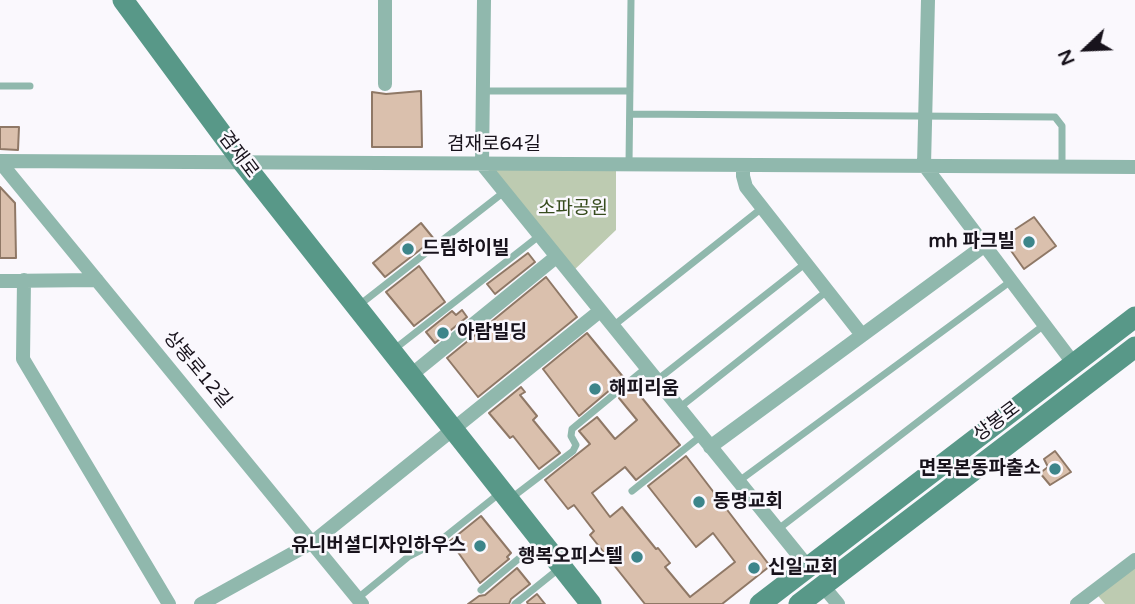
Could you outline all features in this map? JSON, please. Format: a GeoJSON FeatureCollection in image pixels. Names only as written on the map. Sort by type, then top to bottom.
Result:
{"type":"FeatureCollection","features":[{"type":"Feature","properties":{"kind":"main road","name":"겸재로"},"geometry":{"type":"LineString","coordinates":[[123,0],[244,164],[591,604]]}},
{"type":"Feature","properties":{"kind":"main road","name":"상봉로"},"geometry":{"type":"LineString","coordinates":[[760,604],[1135,317]]}},
{"type":"Feature","properties":{"kind":"main road","name":"상봉로"},"geometry":{"type":"LineString","coordinates":[[799,604],[1135,347]]}},
{"type":"Feature","properties":{"kind":"main road"},"geometry":{"type":"LineString","coordinates":[[808,568],[823,586]]}},
{"type":"Feature","properties":{"kind":"street"},"geometry":{"type":"LineString","coordinates":[[385,0],[385,83]]}},
{"type":"Feature","properties":{"kind":"street"},"geometry":{"type":"LineString","coordinates":[[484,0],[482,164],[808,568]]}},
{"type":"Feature","properties":{"kind":"street"},"geometry":{"type":"LineString","coordinates":[[928,0],[924,165],[1074,364]]}},
{"type":"Feature","properties":{"kind":"street","name":"겸재로64길"},"geometry":{"type":"LineString","coordinates":[[0,161],[1135,167]]}},
{"type":"Feature","properties":{"kind":"street","name":"상봉로12길"},"geometry":{"type":"LineString","coordinates":[[0,161],[360,601]]}},
{"type":"Feature","properties":{"kind":"street"},"geometry":{"type":"LineString","coordinates":[[743,165],[746,187],[862,335]]}},
{"type":"Feature","properties":{"kind":"street"},"geometry":{"type":"LineString","coordinates":[[706,441],[862,335],[985,245]]}},
{"type":"Feature","properties":{"kind":"street"},"geometry":{"type":"LineString","coordinates":[[411,375],[556,257]]}},
{"type":"Feature","properties":{"kind":"street"},"geometry":{"type":"LineString","coordinates":[[24,280],[23,359],[169,604]]}},
{"type":"Feature","properties":{"kind":"street"},"geometry":{"type":"LineString","coordinates":[[0,281],[97,280]]}},
{"type":"Feature","properties":{"kind":"street"},"geometry":{"type":"LineString","coordinates":[[201,604],[313,542],[600,311]]}},
{"type":"Feature","properties":{"kind":"street"},"geometry":{"type":"LineString","coordinates":[[1077,604],[1135,560]]}},
{"type":"Feature","properties":{"kind":"street"},"geometry":{"type":"LineString","coordinates":[[823,586],[838,604]]}},
{"type":"Feature","properties":{"kind":"lane"},"geometry":{"type":"LineString","coordinates":[[629,165],[631,0]]}},
{"type":"Feature","properties":{"kind":"lane"},"geometry":{"type":"LineString","coordinates":[[0,86],[30,86]]}},
{"type":"Feature","properties":{"kind":"lane"},"geometry":{"type":"LineString","coordinates":[[483,91],[630,91]]}},
{"type":"Feature","properties":{"kind":"lane"},"geometry":{"type":"LineString","coordinates":[[630,114],[1055,117],[1062,126],[1062,166]]}},
{"type":"Feature","properties":{"kind":"lane"},"geometry":{"type":"LineString","coordinates":[[357,307],[504,192]]}},
{"type":"Feature","properties":{"kind":"lane"},"geometry":{"type":"LineString","coordinates":[[612,327],[762,208]]}},
{"type":"Feature","properties":{"kind":"lane"},"geometry":{"type":"LineString","coordinates":[[392,351],[539,236]]}},
{"type":"Feature","properties":{"kind":"lane"},"geometry":{"type":"LineString","coordinates":[[656,380],[806,263]]}},
{"type":"Feature","properties":{"kind":"lane"},"geometry":{"type":"LineString","coordinates":[[738,482],[1012,281]]}},
{"type":"Feature","properties":{"kind":"lane"},"geometry":{"type":"LineString","coordinates":[[678,408],[827,291]]}},
{"type":"Feature","properties":{"kind":"lane"},"geometry":{"type":"LineString","coordinates":[[777,530],[1045,325]]}},
{"type":"Feature","properties":{"kind":"lane"},"geometry":{"type":"LineString","coordinates":[[360,601],[408,557],[441,540],[573,451],[576,445],[571,436],[572,429],[646,368]]}},
{"type":"Feature","properties":{"kind":"lane"},"geometry":{"type":"LineString","coordinates":[[632,491],[706,441]]}},
{"type":"Feature","properties":{"kind":"lane"},"geometry":{"type":"LineString","coordinates":[[481,590],[541,541]]}},
{"type":"Feature","properties":{"kind":"lane"},"geometry":{"type":"LineString","coordinates":[[515,604],[562,567]]}},
{"type":"Feature","properties":{"kind":"green space","name":"소파공원"},"geometry":{"type":"Polygon","coordinates":[[[485,166],[616,167],[616,230],[571,273],[485,166]]]}},
{"type":"Feature","properties":{"kind":"green space"},"geometry":{"type":"Polygon","coordinates":[[[1135,560],[1135,604],[1105,604],[1094,591],[1135,560]]]}},
{"type":"Feature","properties":{"kind":"building"},"geometry":{"type":"Polygon","coordinates":[[[421,91],[422,147],[372,147],[372,92],[386,94],[421,91]]]}},
{"type":"Feature","properties":{"kind":"building"},"geometry":{"type":"Polygon","coordinates":[[[0,127],[19,127],[18,150],[0,149],[0,127]]]}},
{"type":"Feature","properties":{"kind":"building"},"geometry":{"type":"Polygon","coordinates":[[[0,187],[15,203],[16,258],[0,258],[0,187]]]}},
{"type":"Feature","properties":{"kind":"building","name":"mh 파크빌"},"geometry":{"type":"Polygon","coordinates":[[[1034,217],[1056,246],[1024,269],[1002,238],[1034,217]]]}},
{"type":"Feature","properties":{"kind":"building","name":"드림하이빌"},"geometry":{"type":"Polygon","coordinates":[[[421,223],[434,239],[385,277],[373,263],[421,223]]]}},
{"type":"Feature","properties":{"kind":"building"},"geometry":{"type":"Polygon","coordinates":[[[528,253],[535,262],[495,294],[487,284],[528,253]]]}},
{"type":"Feature","properties":{"kind":"building"},"geometry":{"type":"Polygon","coordinates":[[[419,266],[445,302],[414,326],[386,292],[419,266]]]}},
{"type":"Feature","properties":{"kind":"building"},"geometry":{"type":"Polygon","coordinates":[[[546,277],[577,317],[478,397],[447,358],[546,277]]]}},
{"type":"Feature","properties":{"kind":"building"},"geometry":{"type":"Polygon","coordinates":[[[462,310],[467,317],[435,343],[426,332],[452,311],[456,315],[462,310]]]}},
{"type":"Feature","properties":{"kind":"building"},"geometry":{"type":"Polygon","coordinates":[[[587,333],[624,378],[579,416],[543,369],[587,333]]]}},
{"type":"Feature","properties":{"kind":"building"},"geometry":{"type":"Polygon","coordinates":[[[521,387],[525,392],[520,395],[537,416],[533,420],[560,453],[539,469],[513,436],[510,438],[489,413],[521,387]]]}},
{"type":"Feature","properties":{"kind":"building"},"geometry":{"type":"Polygon","coordinates":[[[632,388],[680,445],[636,480],[625,467],[592,493],[610,517],[622,507],[670,563],[665,567],[690,597],[735,562],[713,533],[696,547],[648,486],[686,456],[770,566],[722,604],[645,604],[590,535],[594,531],[574,505],[568,509],[545,480],[590,444],[579,431],[597,417],[615,439],[637,420],[619,398],[632,388]]]}},
{"type":"Feature","properties":{"kind":"building"},"geometry":{"type":"Polygon","coordinates":[[[1055,451],[1071,472],[1050,485],[1040,473],[1048,467],[1044,459],[1055,451]]]}},
{"type":"Feature","properties":{"kind":"building","name":"유니버셜디자인하우스"},"geometry":{"type":"Polygon","coordinates":[[[481,516],[511,553],[507,557],[509,559],[480,583],[450,541],[481,516]]]}},
{"type":"Feature","properties":{"kind":"building"},"geometry":{"type":"Polygon","coordinates":[[[517,568],[530,584],[511,599],[509,604],[468,604],[485,595],[517,568]]]}},
{"type":"Feature","properties":{"kind":"building"},"geometry":{"type":"Polygon","coordinates":[[[537,594],[545,604],[528,604],[527,602],[537,594]]]}},
{"type":"Feature","properties":{"kind":"place","name":"mh 파크빌"},"geometry":{"type":"Point","coordinates":[1029,242]}},
{"type":"Feature","properties":{"kind":"place","name":"드림하이빌"},"geometry":{"type":"Point","coordinates":[408,249]}},
{"type":"Feature","properties":{"kind":"place","name":"아람빌딩"},"geometry":{"type":"Point","coordinates":[443,333]}},
{"type":"Feature","properties":{"kind":"place","name":"해피리움"},"geometry":{"type":"Point","coordinates":[595,389]}},
{"type":"Feature","properties":{"kind":"place","name":"면목본동파출소"},"geometry":{"type":"Point","coordinates":[1055,469]}},
{"type":"Feature","properties":{"kind":"place","name":"동명교회"},"geometry":{"type":"Point","coordinates":[699,502]}},
{"type":"Feature","properties":{"kind":"place","name":"유니버셜디자인하우스"},"geometry":{"type":"Point","coordinates":[480,546]}},
{"type":"Feature","properties":{"kind":"place","name":"행복오피스텔"},"geometry":{"type":"Point","coordinates":[637,557]}},
{"type":"Feature","properties":{"kind":"place","name":"신일교회"},"geometry":{"type":"Point","coordinates":[754,568]}}]}
